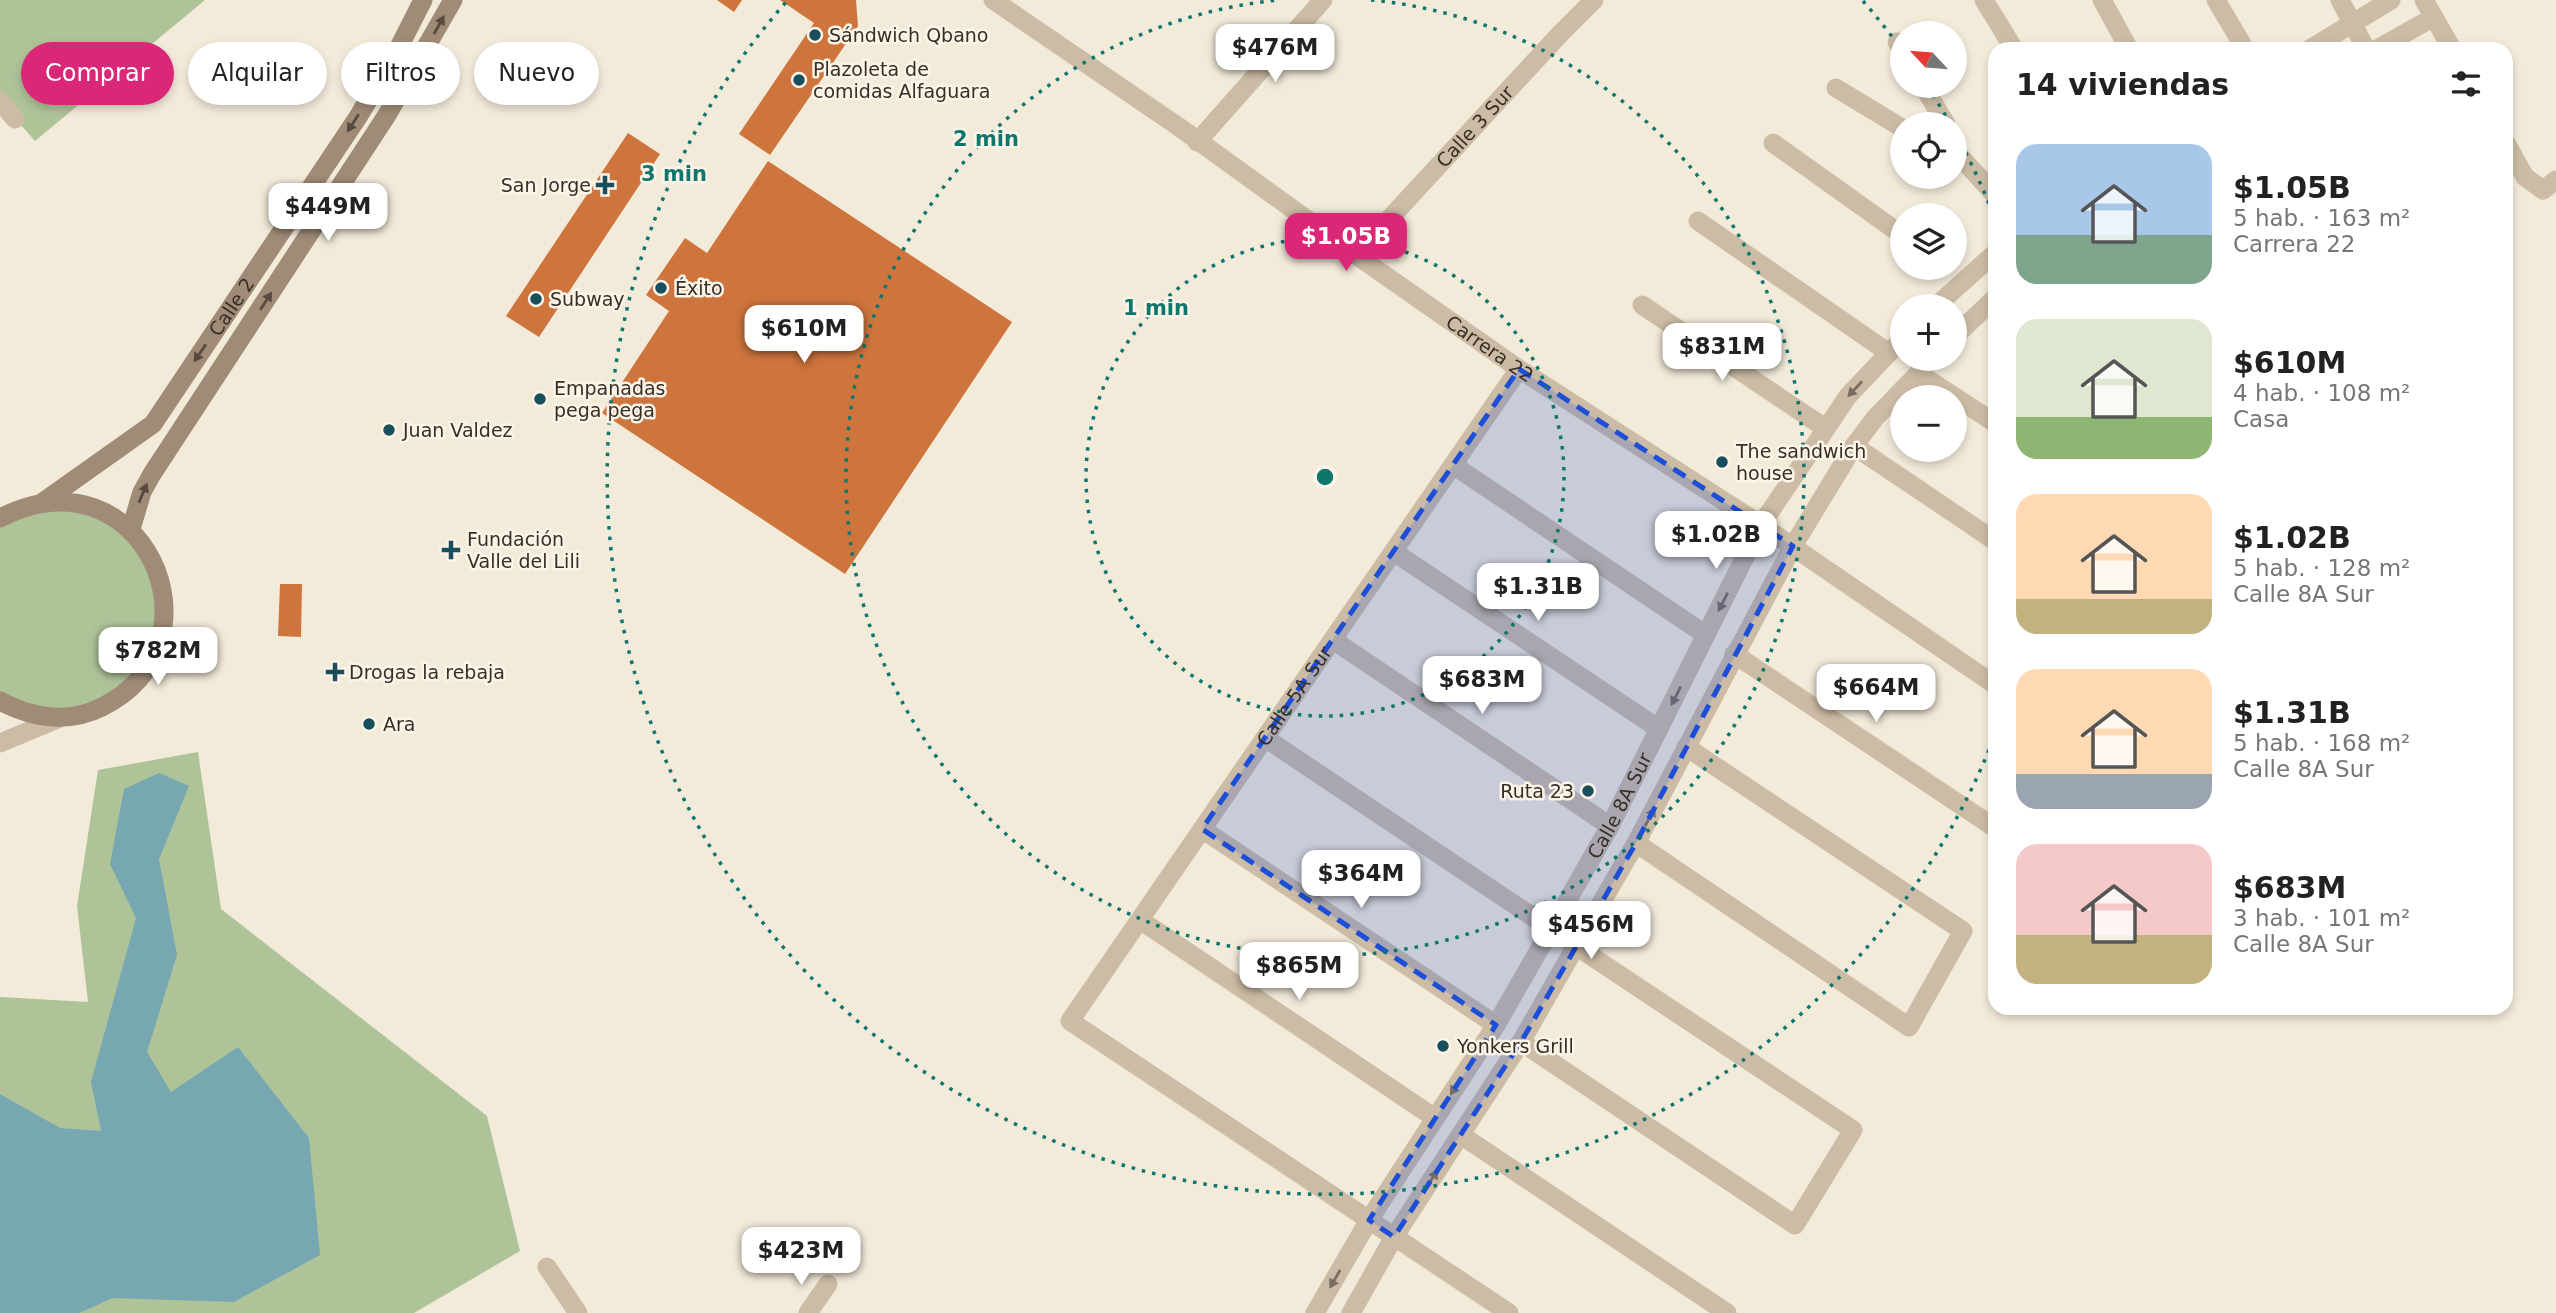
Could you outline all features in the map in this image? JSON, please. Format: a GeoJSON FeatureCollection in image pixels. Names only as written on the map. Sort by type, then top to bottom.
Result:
{"type":"FeatureCollection","features":[{"type":"Feature","properties":{"kind":"main road","name":"Calle 2"},"geometry":{"type":"LineString","coordinates":[[43,502],[153,424],[358,117],[392,61],[423,0]]}},
{"type":"Feature","properties":{"kind":"main road","name":"Calle 2"},"geometry":{"type":"LineString","coordinates":[[131,529],[142,492],[152,474],[387,115],[453,0]]}},
{"type":"Feature","properties":{"kind":"main road"},"geometry":{"type":"LineString","coordinates":[[0,505],[75,502],[105,512],[131,529],[151,555],[162,585],[164,618],[157,649],[141,677],[113,702],[96,710],[60,718],[38,716],[17,710],[0,701]]}},
{"type":"Feature","properties":{"kind":"main road"},"geometry":{"type":"LineString","coordinates":[[0,518],[22,506]]}},
{"type":"Feature","properties":{"kind":"street","name":"Carrera 22"},"geometry":{"type":"LineString","coordinates":[[993,0],[1519,369],[1762,525],[1988,680]]}},
{"type":"Feature","properties":{"kind":"street"},"geometry":{"type":"LineString","coordinates":[[1197,142],[1323,0]]}},
{"type":"Feature","properties":{"kind":"street","name":"Calle 3 Sur"},"geometry":{"type":"LineString","coordinates":[[1356,255],[1594,0]]}},
{"type":"Feature","properties":{"kind":"street"},"geometry":{"type":"LineString","coordinates":[[1984,0],[2010,42]]}},
{"type":"Feature","properties":{"kind":"street"},"geometry":{"type":"LineString","coordinates":[[2102,0],[2125,42]]}},
{"type":"Feature","properties":{"kind":"street"},"geometry":{"type":"LineString","coordinates":[[2216,0],[2241,42]]}},
{"type":"Feature","properties":{"kind":"street"},"geometry":{"type":"LineString","coordinates":[[2340,0],[2362,42]]}},
{"type":"Feature","properties":{"kind":"street"},"geometry":{"type":"LineString","coordinates":[[2322,42],[2391,0]]}},
{"type":"Feature","properties":{"kind":"street"},"geometry":{"type":"LineString","coordinates":[[2386,42],[2429,8],[2448,42]]}},
{"type":"Feature","properties":{"kind":"street"},"geometry":{"type":"LineString","coordinates":[[1836,88],[1890,121]]}},
{"type":"Feature","properties":{"kind":"street"},"geometry":{"type":"LineString","coordinates":[[0,101],[15,119]]}},
{"type":"Feature","properties":{"kind":"street"},"geometry":{"type":"LineString","coordinates":[[1773,143],[1890,226]]}},
{"type":"Feature","properties":{"kind":"street"},"geometry":{"type":"LineString","coordinates":[[2513,156],[2525,177],[2549,185]]}},
{"type":"Feature","properties":{"kind":"street"},"geometry":{"type":"LineString","coordinates":[[1967,166],[1988,188]]}},
{"type":"Feature","properties":{"kind":"street"},"geometry":{"type":"LineString","coordinates":[[1698,221],[1890,343]]}},
{"type":"Feature","properties":{"kind":"street"},"geometry":{"type":"LineString","coordinates":[[1967,267],[1988,256]]}},
{"type":"Feature","properties":{"kind":"street"},"geometry":{"type":"LineString","coordinates":[[1642,305],[1825,428]]}},
{"type":"Feature","properties":{"kind":"street"},"geometry":{"type":"LineString","coordinates":[[1967,326],[1988,307]]}},
{"type":"Feature","properties":{"kind":"street","name":"Calle 8A Sur"},"geometry":{"type":"LineString","coordinates":[[1315,1313],[1369,1220],[1496,1025],[1551,929],[1609,825],[1762,525],[1848,396],[1890,351]]}},
{"type":"Feature","properties":{"kind":"street","name":"Calle 5A Sur"},"geometry":{"type":"LineString","coordinates":[[1369,1220],[1070,1021],[1519,369]]}},
{"type":"Feature","properties":{"kind":"street","name":"Calle 8A Sur"},"geometry":{"type":"LineString","coordinates":[[1351,1313],[1394,1237],[1521,1042],[1636,843],[1793,546],[1854,446],[1875,418],[1920,371]]}},
{"type":"Feature","properties":{"kind":"street"},"geometry":{"type":"LineString","coordinates":[[1931,371],[1988,417]]}},
{"type":"Feature","properties":{"kind":"street"},"geometry":{"type":"LineString","coordinates":[[1854,446],[1988,536]]}},
{"type":"Feature","properties":{"kind":"street"},"geometry":{"type":"LineString","coordinates":[[1453,465],[1706,635]]}},
{"type":"Feature","properties":{"kind":"street"},"geometry":{"type":"LineString","coordinates":[[1394,552],[1659,729]]}},
{"type":"Feature","properties":{"kind":"street"},"geometry":{"type":"LineString","coordinates":[[1333,640],[1609,825]]}},
{"type":"Feature","properties":{"kind":"street"},"geometry":{"type":"LineString","coordinates":[[1734,654],[1988,823]]}},
{"type":"Feature","properties":{"kind":"street"},"geometry":{"type":"LineString","coordinates":[[0,743],[60,718]]}},
{"type":"Feature","properties":{"kind":"street"},"geometry":{"type":"LineString","coordinates":[[1265,738],[1551,929]]}},
{"type":"Feature","properties":{"kind":"street"},"geometry":{"type":"LineString","coordinates":[[1636,843],[1909,1027],[1963,931],[1686,747]]}},
{"type":"Feature","properties":{"kind":"street"},"geometry":{"type":"LineString","coordinates":[[1202,829],[1496,1025]]}},
{"type":"Feature","properties":{"kind":"street"},"geometry":{"type":"LineString","coordinates":[[1140,920],[1435,1118]]}},
{"type":"Feature","properties":{"kind":"street"},"geometry":{"type":"LineString","coordinates":[[1521,1042],[1795,1225],[1853,1130],[1576,946]]}},
{"type":"Feature","properties":{"kind":"street"},"geometry":{"type":"LineString","coordinates":[[1461,1135],[1727,1313]]}},
{"type":"Feature","properties":{"kind":"street"},"geometry":{"type":"LineString","coordinates":[[1369,1220],[1509,1313]]}},
{"type":"Feature","properties":{"kind":"street"},"geometry":{"type":"LineString","coordinates":[[547,1267],[578,1313]]}},
{"type":"Feature","properties":{"kind":"street"},"geometry":{"type":"LineString","coordinates":[[807,1313],[828,1284]]}},
{"type":"Feature","properties":{"kind":"highlighted area"},"geometry":{"type":"Polygon","coordinates":[[[1519,369],[1793,546],[1636,843],[1521,1042],[1394,1237],[1369,1220],[1496,1025],[1202,829],[1519,369]]]}},
{"type":"Feature","properties":{"kind":"green space"},"geometry":{"type":"Polygon","coordinates":[[[0,0],[205,0],[154,42],[21,42],[21,105],[78,105],[35,141],[0,101],[0,0]]]}},
{"type":"Feature","properties":{"kind":"green space"},"geometry":{"type":"Polygon","coordinates":[[[43,502],[131,529],[165,618],[141,677],[79,715],[0,701],[0,518],[43,502]]]}},
{"type":"Feature","properties":{"kind":"green space"},"geometry":{"type":"Polygon","coordinates":[[[198,752],[221,909],[487,1116],[520,1251],[414,1313],[0,1313],[0,997],[88,1002],[77,906],[98,770],[198,752]]]}},
{"type":"Feature","properties":{"kind":"water"},"geometry":{"type":"Polygon","coordinates":[[[159,773],[189,786],[159,859],[177,955],[147,1052],[171,1092],[238,1047],[309,1138],[320,1255],[234,1302],[113,1298],[79,1313],[0,1313],[0,1094],[60,1128],[101,1131],[91,1082],[136,918],[110,864],[124,789],[159,773]]]}},
{"type":"Feature","properties":{"kind":"building"},"geometry":{"type":"Polygon","coordinates":[[[717,0],[742,0],[734,12],[717,0]]]}},
{"type":"Feature","properties":{"kind":"building","name":"Plazoleta de comidas Alfaguara"},"geometry":{"type":"Polygon","coordinates":[[[780,0],[856,0],[858,26],[770,155],[739,134],[814,23],[780,0]]]}},
{"type":"Feature","properties":{"kind":"building"},"geometry":{"type":"Polygon","coordinates":[[[628,133],[660,154],[539,337],[506,316],[628,133]]]}},
{"type":"Feature","properties":{"kind":"building"},"geometry":{"type":"Polygon","coordinates":[[[768,161],[1012,322],[845,574],[602,413],[669,311],[646,295],[685,238],[707,253],[768,161]]]}},
{"type":"Feature","properties":{"kind":"building"},"geometry":{"type":"Polygon","coordinates":[[[280,584],[302,584],[301,637],[278,636],[280,584]]]}},
{"type":"Feature","properties":{"kind":"place","name":"Sándwich Qbano"},"geometry":{"type":"Point","coordinates":[815,35]}},
{"type":"Feature","properties":{"kind":"place","name":"Plazoleta de comidas Alfaguara"},"geometry":{"type":"Point","coordinates":[799,80]}},
{"type":"Feature","properties":{"kind":"place","name":"San Jorge"},"geometry":{"type":"Point","coordinates":[605,185]}},
{"type":"Feature","properties":{"kind":"place","name":"Éxito"},"geometry":{"type":"Point","coordinates":[661,288]}},
{"type":"Feature","properties":{"kind":"place","name":"Subway"},"geometry":{"type":"Point","coordinates":[536,299]}},
{"type":"Feature","properties":{"kind":"place","name":"Empanadas pega pega"},"geometry":{"type":"Point","coordinates":[540,399]}},
{"type":"Feature","properties":{"kind":"place","name":"Juan Valdez"},"geometry":{"type":"Point","coordinates":[389,430]}},
{"type":"Feature","properties":{"kind":"place","name":"The sandwich house"},"geometry":{"type":"Point","coordinates":[1722,462]}},
{"type":"Feature","properties":{"kind":"place","name":"Fundación Valle del Lili"},"geometry":{"type":"Point","coordinates":[451,550]}},
{"type":"Feature","properties":{"kind":"place","name":"Drogas la rebaja"},"geometry":{"type":"Point","coordinates":[335,672]}},
{"type":"Feature","properties":{"kind":"place","name":"Ara"},"geometry":{"type":"Point","coordinates":[369,724]}},
{"type":"Feature","properties":{"kind":"place","name":"Ruta 23"},"geometry":{"type":"Point","coordinates":[1588,791]}},
{"type":"Feature","properties":{"kind":"place","name":"Yonkers Grill"},"geometry":{"type":"Point","coordinates":[1443,1046]}}]}
